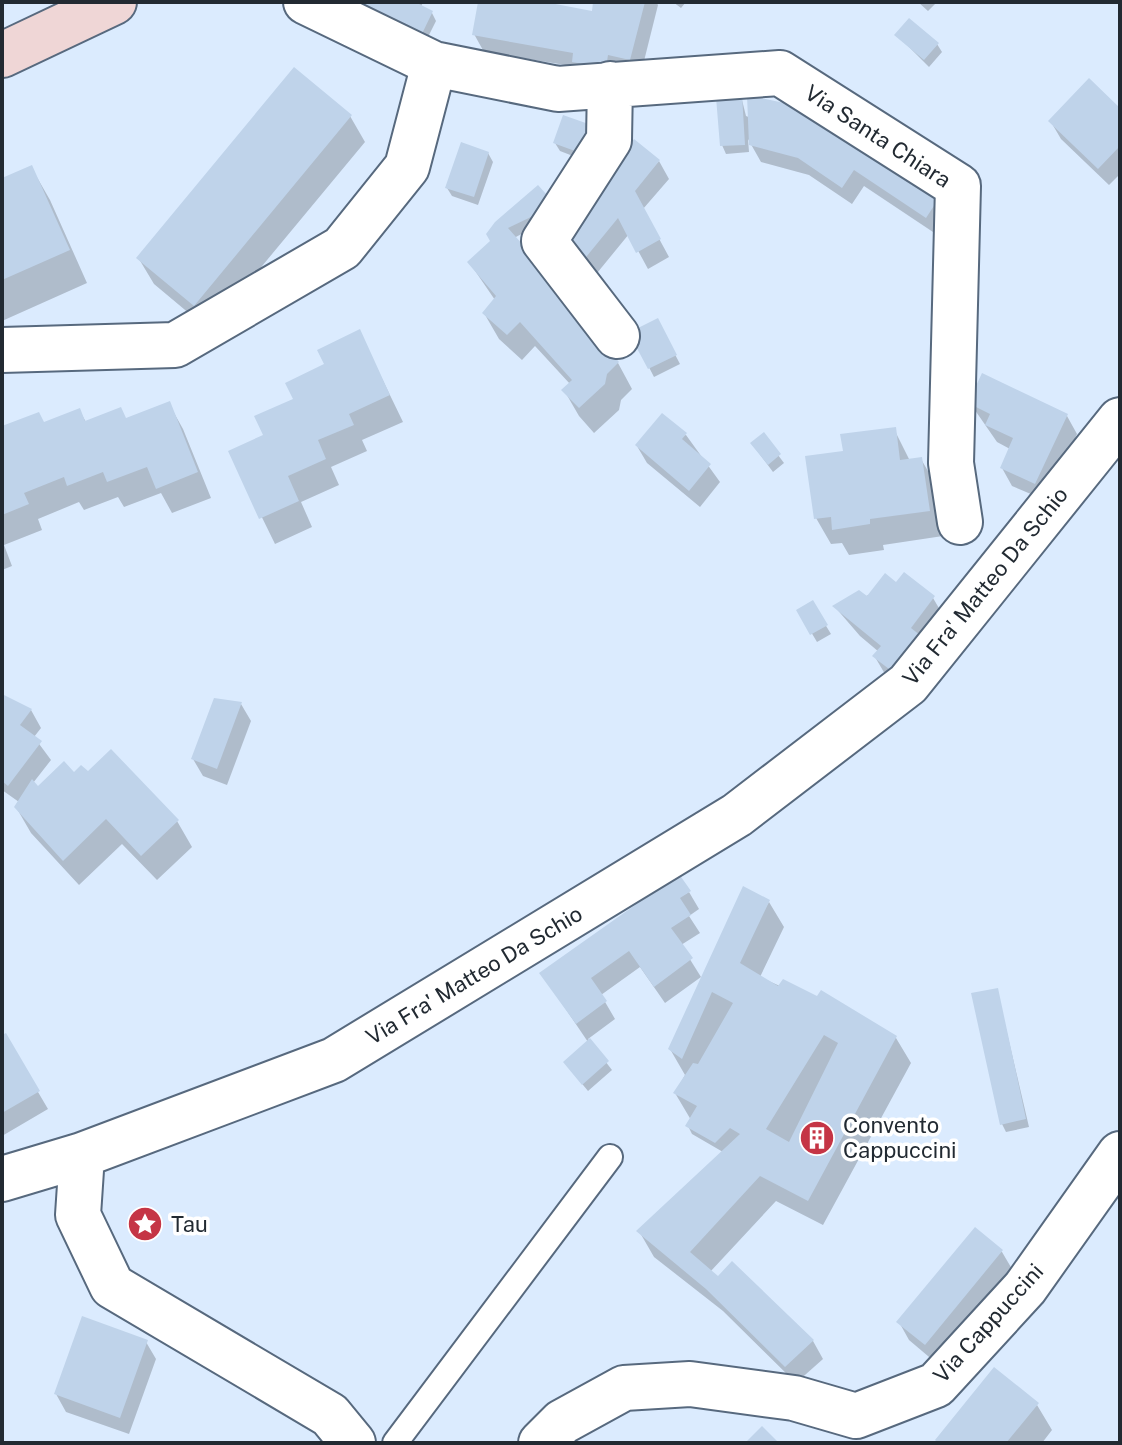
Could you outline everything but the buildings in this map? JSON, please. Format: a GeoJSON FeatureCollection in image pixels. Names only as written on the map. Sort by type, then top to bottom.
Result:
{"type":"FeatureCollection","features":[{"type":"Feature","properties":{"kind":"street"},"geometry":{"type":"LineString","coordinates":[[2,55],[114,2]]}},
{"type":"Feature","properties":{"kind":"street","name":"Via Santa Chiara"},"geometry":{"type":"LineString","coordinates":[[306,2],[434,64],[558,89],[780,73],[958,186],[951,463],[960,522]]}},
{"type":"Feature","properties":{"kind":"street"},"geometry":{"type":"LineString","coordinates":[[2,350],[175,345],[342,248],[407,167],[434,64]]}},
{"type":"Feature","properties":{"kind":"street"},"geometry":{"type":"LineString","coordinates":[[610,84],[609,140],[544,241],[617,336]]}},
{"type":"Feature","properties":{"kind":"street","name":"Via Fra' Matteo Da Schio"},"geometry":{"type":"LineString","coordinates":[[2,1179],[82,1155],[334,1060],[737,815],[908,684],[1120,420]]}},
{"type":"Feature","properties":{"kind":"street","name":"Via Cappuccini"},"geometry":{"type":"LineString","coordinates":[[541,1443],[562,1422],[624,1388],[690,1384],[794,1398],[856,1416],[936,1385],[1025,1288],[1120,1154]]}},
{"type":"Feature","properties":{"kind":"street"},"geometry":{"type":"LineString","coordinates":[[82,1155],[78,1215],[112,1286],[330,1415],[353,1443]]}},
{"type":"Feature","properties":{"kind":"lane"},"geometry":{"type":"LineString","coordinates":[[395,1443],[610,1157]]}},
{"type":"Feature","properties":{"kind":"place","name":"Convento Cappuccini"},"geometry":{"type":"Point","coordinates":[817,1138]}},
{"type":"Feature","properties":{"kind":"place","name":"Tau"},"geometry":{"type":"Point","coordinates":[145,1224]}}]}
